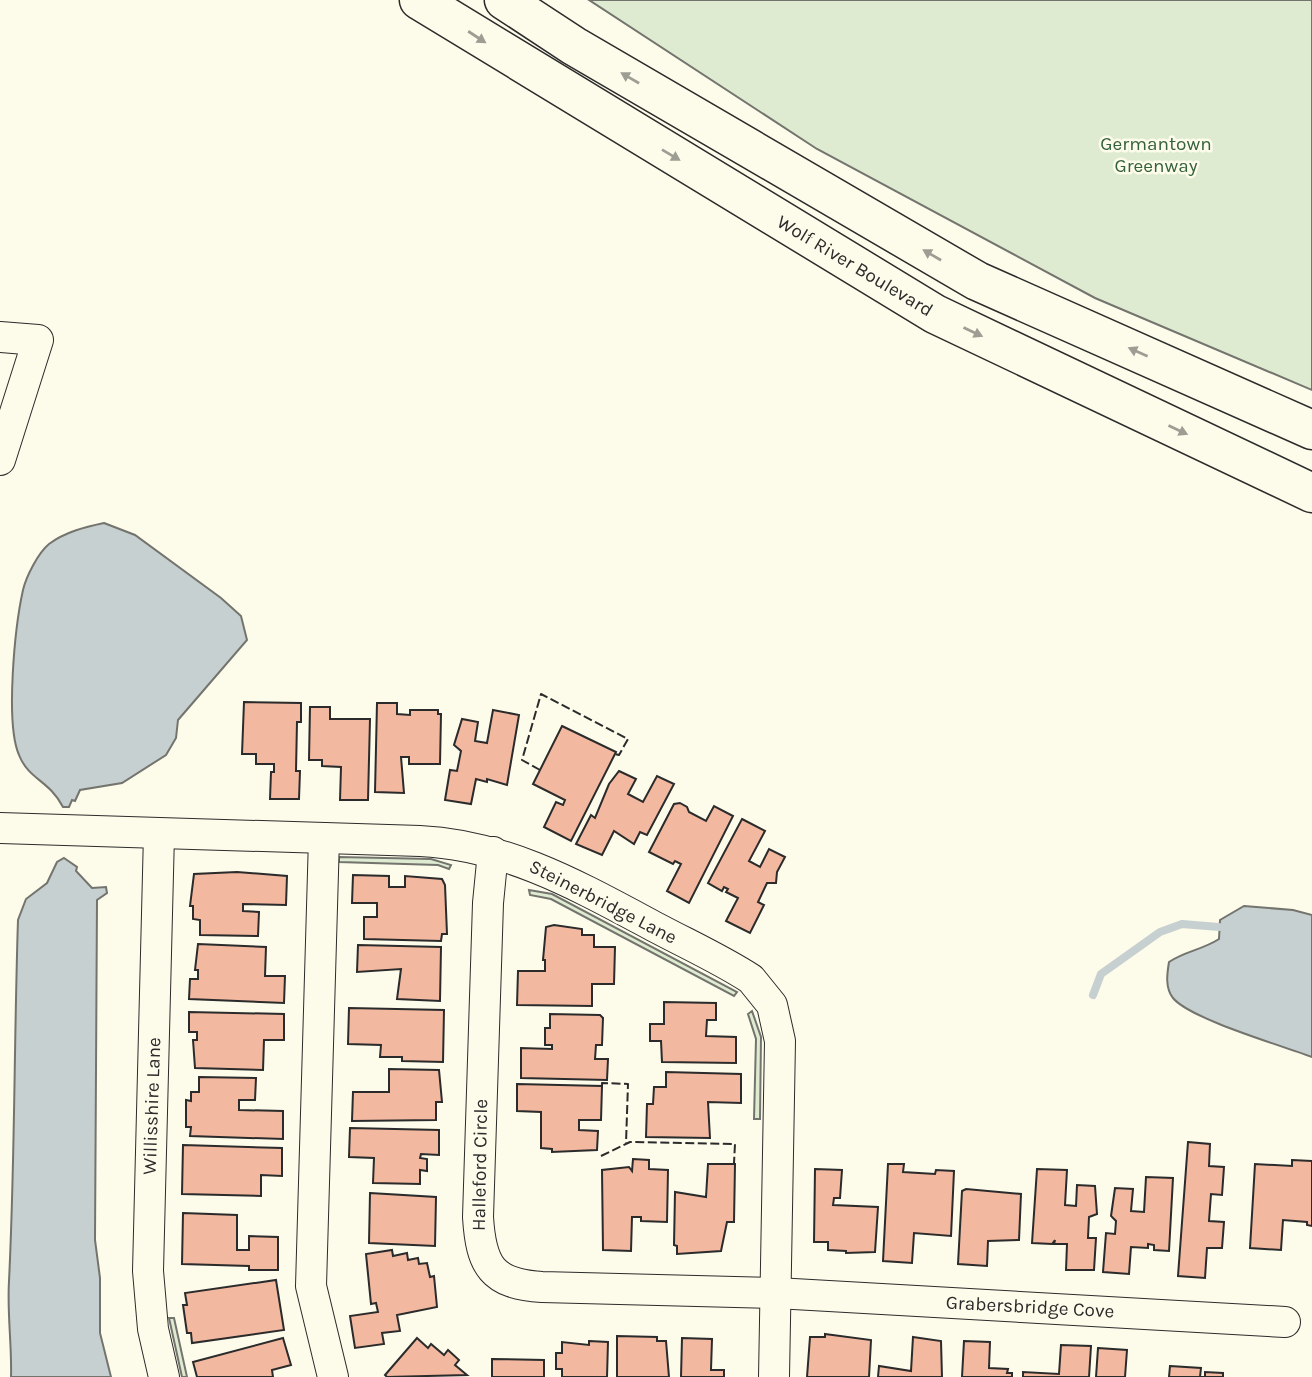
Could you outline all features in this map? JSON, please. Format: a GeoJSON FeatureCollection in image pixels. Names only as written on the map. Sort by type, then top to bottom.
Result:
{"type":"FeatureCollection","features":[{"type":"Feature","properties":{"kind":"main road","name":"Wolf River Boulevard"},"geometry":{"type":"LineString","coordinates":[[419,0],[934,314],[1312,493]]}},
{"type":"Feature","properties":{"kind":"main road"},"geometry":{"type":"LineString","coordinates":[[504,0],[574,46],[977,281],[1312,430]]}},
{"type":"Feature","properties":{"kind":"street"},"geometry":{"type":"LineString","coordinates":[[0,337],[38,340],[0,460]]}},
{"type":"Feature","properties":{"kind":"street","name":"Steinerbridge Lane"},"geometry":{"type":"LineString","coordinates":[[0,828],[439,842],[493,852],[557,876],[751,979],[765,995],[775,1013],[780,1041],[774,1377]]}},
{"type":"Feature","properties":{"kind":"street","name":"Willisshire Lane"},"geometry":{"type":"LineString","coordinates":[[159,834],[148,1271],[153,1328],[164,1377]]}},
{"type":"Feature","properties":{"kind":"street"},"geometry":{"type":"LineString","coordinates":[[324,838],[311,1286],[333,1377]]}},
{"type":"Feature","properties":{"kind":"street","name":"Halleford Circle"},"geometry":{"type":"LineString","coordinates":[[493,852],[488,903],[480,1131],[480,1247],[487,1265],[500,1277],[519,1286],[776,1293]]}},
{"type":"Feature","properties":{"kind":"street","name":"Grabersbridge Cove"},"geometry":{"type":"LineString","coordinates":[[776,1293],[1284,1322]]}},
{"type":"Feature","properties":{"kind":"green space","name":"Germantown Greenway"},"geometry":{"type":"Polygon","coordinates":[[[589,0],[1312,0],[1312,390],[1095,298],[817,149],[589,0]]]}},
{"type":"Feature","properties":{"kind":"green space"},"geometry":{"type":"Polygon","coordinates":[[[339,857],[431,859],[451,865],[449,869],[438,865],[339,862],[339,857]]]}},
{"type":"Feature","properties":{"kind":"green space"},"geometry":{"type":"Polygon","coordinates":[[[529,890],[552,894],[737,992],[734,996],[551,899],[530,895],[529,890]]]}},
{"type":"Feature","properties":{"kind":"green space"},"geometry":{"type":"Polygon","coordinates":[[[752,1011],[761,1037],[760,1119],[754,1119],[756,1039],[748,1014],[752,1011]]]}},
{"type":"Feature","properties":{"kind":"green space"},"geometry":{"type":"Polygon","coordinates":[[[169,1318],[174,1318],[187,1377],[182,1377],[169,1318]]]}},
{"type":"Feature","properties":{"kind":"shaded area"},"geometry":{"type":"Polygon","coordinates":[[[104,523],[135,535],[221,598],[241,616],[247,640],[178,720],[176,738],[166,755],[122,783],[80,790],[69,807],[63,807],[52,791],[28,770],[19,755],[15,740],[12,698],[20,606],[27,579],[37,559],[49,544],[68,533],[104,523]]]}},
{"type":"Feature","properties":{"kind":"shaded area"},"geometry":{"type":"Polygon","coordinates":[[[64,858],[77,867],[76,871],[92,888],[106,887],[107,893],[97,900],[95,1240],[100,1278],[100,1333],[111,1377],[11,1377],[9,1293],[18,920],[26,899],[47,883],[57,862],[64,858]]]}},
{"type":"Feature","properties":{"kind":"shaded area"},"geometry":{"type":"Polygon","coordinates":[[[1244,906],[1293,910],[1312,915],[1312,1057],[1198,1015],[1170,994],[1167,981],[1169,962],[1219,939],[1220,920],[1244,906]]]}},
{"type":"Feature","properties":{"kind":"building"},"geometry":{"type":"Polygon","coordinates":[[[244,702],[301,703],[301,722],[297,722],[296,771],[300,771],[299,799],[270,799],[274,764],[256,764],[256,754],[242,754],[244,702]]]}},
{"type":"Feature","properties":{"kind":"building"},"geometry":{"type":"Polygon","coordinates":[[[377,703],[397,703],[397,714],[410,715],[410,710],[438,710],[438,714],[441,714],[440,764],[409,764],[409,757],[401,757],[404,793],[375,792],[377,703]]]}},
{"type":"Feature","properties":{"kind":"building"},"geometry":{"type":"Polygon","coordinates":[[[310,707],[330,707],[330,719],[370,719],[368,800],[340,800],[341,767],[322,766],[322,760],[309,760],[310,707]]]}},
{"type":"Feature","properties":{"kind":"building"},"geometry":{"type":"Polygon","coordinates":[[[493,710],[519,715],[507,785],[476,779],[471,804],[445,800],[450,770],[457,771],[461,751],[454,745],[462,719],[478,722],[475,741],[487,743],[493,710]]]}},
{"type":"Feature","properties":{"kind":"building"},"geometry":{"type":"Polygon","coordinates":[[[562,726],[616,752],[571,841],[544,827],[556,802],[563,805],[565,800],[533,784],[562,726]]]}},
{"type":"Feature","properties":{"kind":"building"},"geometry":{"type":"Polygon","coordinates":[[[619,771],[636,779],[628,794],[643,802],[657,776],[674,784],[647,835],[640,832],[634,844],[614,831],[602,855],[576,844],[591,815],[595,818],[609,784],[619,771]]]}},
{"type":"Feature","properties":{"kind":"building"},"geometry":{"type":"Polygon","coordinates":[[[680,803],[687,807],[689,812],[706,821],[714,806],[733,816],[689,903],[667,891],[681,864],[675,861],[673,864],[649,852],[674,804],[680,803]]]}},
{"type":"Feature","properties":{"kind":"building"},"geometry":{"type":"Polygon","coordinates":[[[742,819],[765,831],[749,861],[760,867],[769,849],[785,857],[777,872],[776,883],[767,883],[758,902],[764,905],[750,933],[726,921],[738,898],[726,892],[728,889],[724,887],[722,891],[708,883],[742,819]]]}},
{"type":"Feature","properties":{"kind":"building"},"geometry":{"type":"Polygon","coordinates":[[[237,872],[287,876],[286,905],[243,904],[243,911],[259,912],[258,936],[200,935],[200,920],[193,919],[193,906],[190,906],[194,874],[237,872]]]}},
{"type":"Feature","properties":{"kind":"building"},"geometry":{"type":"Polygon","coordinates":[[[353,875],[389,876],[389,887],[405,887],[405,876],[442,879],[445,885],[447,934],[442,934],[441,941],[364,939],[364,917],[377,917],[377,903],[352,903],[353,875]]]}},
{"type":"Feature","properties":{"kind":"building"},"geometry":{"type":"Polygon","coordinates":[[[554,925],[582,929],[582,935],[594,935],[594,947],[615,947],[614,984],[592,984],[592,1006],[517,1005],[518,971],[545,971],[543,960],[546,927],[554,925]]]}},
{"type":"Feature","properties":{"kind":"building"},"geometry":{"type":"Polygon","coordinates":[[[198,944],[266,947],[265,976],[285,976],[284,1003],[189,999],[190,979],[198,979],[198,970],[195,970],[198,944]]]}},
{"type":"Feature","properties":{"kind":"building"},"geometry":{"type":"Polygon","coordinates":[[[358,945],[441,947],[440,1001],[397,999],[401,969],[357,972],[358,945]]]}},
{"type":"Feature","properties":{"kind":"building"},"geometry":{"type":"Polygon","coordinates":[[[664,1002],[716,1003],[716,1020],[707,1020],[706,1036],[736,1037],[736,1063],[662,1062],[661,1041],[650,1041],[650,1024],[664,1024],[664,1002]]]}},
{"type":"Feature","properties":{"kind":"building"},"geometry":{"type":"Polygon","coordinates":[[[349,1008],[444,1010],[443,1062],[402,1061],[402,1057],[380,1057],[381,1045],[348,1044],[349,1008]]]}},
{"type":"Feature","properties":{"kind":"building"},"geometry":{"type":"Polygon","coordinates":[[[189,1012],[284,1014],[284,1040],[264,1040],[263,1070],[195,1068],[193,1040],[197,1040],[197,1032],[189,1032],[189,1012]]]}},
{"type":"Feature","properties":{"kind":"building"},"geometry":{"type":"Polygon","coordinates":[[[550,1014],[600,1015],[603,1018],[602,1045],[596,1045],[595,1059],[608,1059],[607,1080],[521,1078],[521,1048],[552,1049],[552,1045],[545,1045],[545,1028],[550,1028],[550,1014]]]}},
{"type":"Feature","properties":{"kind":"building"},"geometry":{"type":"Polygon","coordinates":[[[389,1069],[439,1070],[442,1102],[436,1102],[436,1120],[352,1121],[353,1092],[389,1092],[389,1069]]]}},
{"type":"Feature","properties":{"kind":"building"},"geometry":{"type":"Polygon","coordinates":[[[666,1072],[741,1074],[741,1103],[708,1102],[710,1138],[646,1137],[647,1104],[653,1104],[654,1087],[666,1087],[666,1072]]]}},
{"type":"Feature","properties":{"kind":"building"},"geometry":{"type":"Polygon","coordinates":[[[199,1077],[256,1078],[255,1100],[239,1100],[239,1110],[283,1111],[283,1139],[190,1136],[191,1127],[186,1127],[186,1100],[191,1101],[191,1092],[199,1092],[199,1077]]]}},
{"type":"Feature","properties":{"kind":"building"},"geometry":{"type":"Polygon","coordinates":[[[517,1084],[602,1086],[601,1120],[579,1120],[579,1130],[598,1131],[597,1150],[552,1152],[552,1149],[541,1148],[541,1112],[517,1111],[517,1084]]]}},
{"type":"Feature","properties":{"kind":"building"},"geometry":{"type":"Polygon","coordinates":[[[350,1128],[439,1130],[439,1155],[421,1154],[420,1158],[427,1159],[427,1171],[420,1170],[420,1184],[373,1183],[374,1158],[349,1157],[350,1128]]]}},
{"type":"Feature","properties":{"kind":"building"},"geometry":{"type":"Polygon","coordinates":[[[1188,1142],[1210,1144],[1209,1166],[1224,1167],[1222,1195],[1211,1194],[1209,1221],[1224,1222],[1222,1248],[1207,1248],[1205,1278],[1178,1276],[1188,1142]]]}},
{"type":"Feature","properties":{"kind":"building"},"geometry":{"type":"Polygon","coordinates":[[[183,1145],[282,1148],[282,1176],[261,1175],[261,1196],[182,1194],[183,1145]]]}},
{"type":"Feature","properties":{"kind":"building"},"geometry":{"type":"Polygon","coordinates":[[[633,1159],[649,1160],[649,1169],[668,1170],[667,1222],[641,1221],[641,1217],[632,1217],[631,1251],[603,1250],[602,1170],[629,1167],[632,1171],[633,1159]]]}},
{"type":"Feature","properties":{"kind":"building"},"geometry":{"type":"Polygon","coordinates":[[[1292,1160],[1312,1161],[1312,1226],[1307,1225],[1307,1222],[1283,1220],[1281,1250],[1250,1248],[1255,1164],[1292,1166],[1292,1160]]]}},
{"type":"Feature","properties":{"kind":"building"},"geometry":{"type":"Polygon","coordinates":[[[708,1164],[735,1164],[734,1222],[727,1222],[721,1251],[677,1254],[677,1246],[674,1245],[675,1192],[706,1197],[708,1164]]]}},
{"type":"Feature","properties":{"kind":"building"},"geometry":{"type":"Polygon","coordinates":[[[888,1164],[904,1164],[903,1172],[935,1174],[936,1170],[954,1171],[951,1236],[914,1233],[912,1263],[883,1261],[888,1164]]]}},
{"type":"Feature","properties":{"kind":"building"},"geometry":{"type":"Polygon","coordinates":[[[815,1169],[842,1170],[840,1198],[834,1198],[833,1205],[878,1207],[875,1252],[846,1253],[828,1250],[828,1242],[814,1242],[815,1169]]]}},
{"type":"Feature","properties":{"kind":"building"},"geometry":{"type":"Polygon","coordinates":[[[1037,1169],[1067,1170],[1065,1205],[1076,1206],[1077,1185],[1095,1186],[1097,1214],[1089,1217],[1088,1238],[1096,1238],[1094,1270],[1066,1270],[1067,1244],[1054,1244],[1055,1240],[1052,1244],[1032,1243],[1037,1169]]]}},
{"type":"Feature","properties":{"kind":"building"},"geometry":{"type":"Polygon","coordinates":[[[1146,1177],[1173,1178],[1169,1251],[1154,1250],[1154,1245],[1148,1244],[1148,1248],[1131,1247],[1129,1274],[1103,1272],[1106,1233],[1115,1234],[1116,1221],[1111,1216],[1115,1188],[1133,1189],[1131,1211],[1144,1212],[1146,1177]]]}},
{"type":"Feature","properties":{"kind":"building"},"geometry":{"type":"Polygon","coordinates":[[[966,1189],[1021,1194],[1019,1240],[988,1241],[987,1266],[958,1264],[962,1191],[966,1189]]]}},
{"type":"Feature","properties":{"kind":"building"},"geometry":{"type":"Polygon","coordinates":[[[370,1193],[436,1197],[435,1246],[369,1243],[370,1193]]]}},
{"type":"Feature","properties":{"kind":"building"},"geometry":{"type":"Polygon","coordinates":[[[183,1213],[237,1215],[237,1250],[249,1250],[249,1236],[278,1237],[278,1270],[249,1270],[249,1266],[182,1264],[183,1213]]]}},
{"type":"Feature","properties":{"kind":"building"},"geometry":{"type":"Polygon","coordinates":[[[392,1250],[393,1256],[407,1253],[408,1260],[418,1258],[419,1264],[427,1263],[430,1277],[434,1276],[437,1307],[397,1315],[400,1331],[382,1333],[384,1344],[355,1348],[350,1316],[378,1312],[376,1303],[371,1304],[366,1254],[392,1250]]]}},
{"type":"Feature","properties":{"kind":"building"},"geometry":{"type":"Polygon","coordinates":[[[276,1280],[284,1330],[192,1343],[191,1333],[187,1333],[183,1305],[187,1305],[185,1293],[276,1280]]]}},
{"type":"Feature","properties":{"kind":"building"},"geometry":{"type":"Polygon","coordinates":[[[825,1334],[871,1340],[869,1377],[807,1377],[810,1337],[825,1337],[825,1334]]]}},
{"type":"Feature","properties":{"kind":"building"},"geometry":{"type":"Polygon","coordinates":[[[617,1336],[657,1337],[657,1341],[666,1341],[669,1377],[617,1377],[617,1336]]]}},
{"type":"Feature","properties":{"kind":"building"},"geometry":{"type":"Polygon","coordinates":[[[913,1337],[941,1341],[942,1377],[878,1377],[879,1366],[911,1371],[913,1337]]]}},
{"type":"Feature","properties":{"kind":"building"},"geometry":{"type":"Polygon","coordinates":[[[283,1338],[291,1365],[272,1370],[273,1377],[197,1377],[193,1362],[283,1338]]]}},
{"type":"Feature","properties":{"kind":"building"},"geometry":{"type":"Polygon","coordinates":[[[417,1338],[428,1348],[431,1344],[444,1355],[448,1350],[459,1360],[455,1365],[467,1375],[387,1377],[385,1375],[417,1338]]]}},
{"type":"Feature","properties":{"kind":"building"},"geometry":{"type":"Polygon","coordinates":[[[682,1338],[712,1339],[711,1370],[724,1370],[724,1377],[681,1377],[682,1338]]]}},
{"type":"Feature","properties":{"kind":"building"},"geometry":{"type":"Polygon","coordinates":[[[589,1341],[608,1342],[607,1377],[562,1377],[562,1369],[556,1369],[556,1353],[562,1353],[562,1342],[589,1345],[589,1341]]]}},
{"type":"Feature","properties":{"kind":"building"},"geometry":{"type":"Polygon","coordinates":[[[964,1341],[990,1342],[989,1368],[1008,1369],[1007,1373],[1012,1373],[1012,1377],[962,1377],[964,1341]]]}},
{"type":"Feature","properties":{"kind":"building"},"geometry":{"type":"Polygon","coordinates":[[[1061,1345],[1091,1346],[1089,1377],[1023,1377],[1023,1372],[1059,1374],[1061,1345]]]}},
{"type":"Feature","properties":{"kind":"building"},"geometry":{"type":"Polygon","coordinates":[[[1098,1348],[1127,1350],[1125,1377],[1096,1377],[1098,1348]]]}},
{"type":"Feature","properties":{"kind":"building"},"geometry":{"type":"Polygon","coordinates":[[[492,1359],[544,1360],[544,1377],[492,1377],[492,1359]]]}},
{"type":"Feature","properties":{"kind":"building"},"geometry":{"type":"Polygon","coordinates":[[[1170,1366],[1201,1368],[1200,1377],[1169,1377],[1170,1366]]]}},
{"type":"Feature","properties":{"kind":"building"},"geometry":{"type":"Polygon","coordinates":[[[1205,1372],[1223,1373],[1223,1377],[1205,1377],[1205,1372]]]}},
{"type":"Feature","properties":{"kind":"waterway"},"geometry":{"type":"LineString","coordinates":[[1093,995],[1101,974],[1160,932],[1182,924],[1219,927]]}},
{"type":"Feature","properties":{"kind":"fence"},"geometry":{"type":"LineString","coordinates":[[540,770],[522,760],[541,694],[628,739],[619,755],[615,754]]}},
{"type":"Feature","properties":{"kind":"fence"},"geometry":{"type":"LineString","coordinates":[[602,1086],[602,1083],[628,1084],[626,1143]]}},
{"type":"Feature","properties":{"kind":"fence"},"geometry":{"type":"LineString","coordinates":[[601,1156],[630,1142],[735,1144],[734,1163]]}}]}
